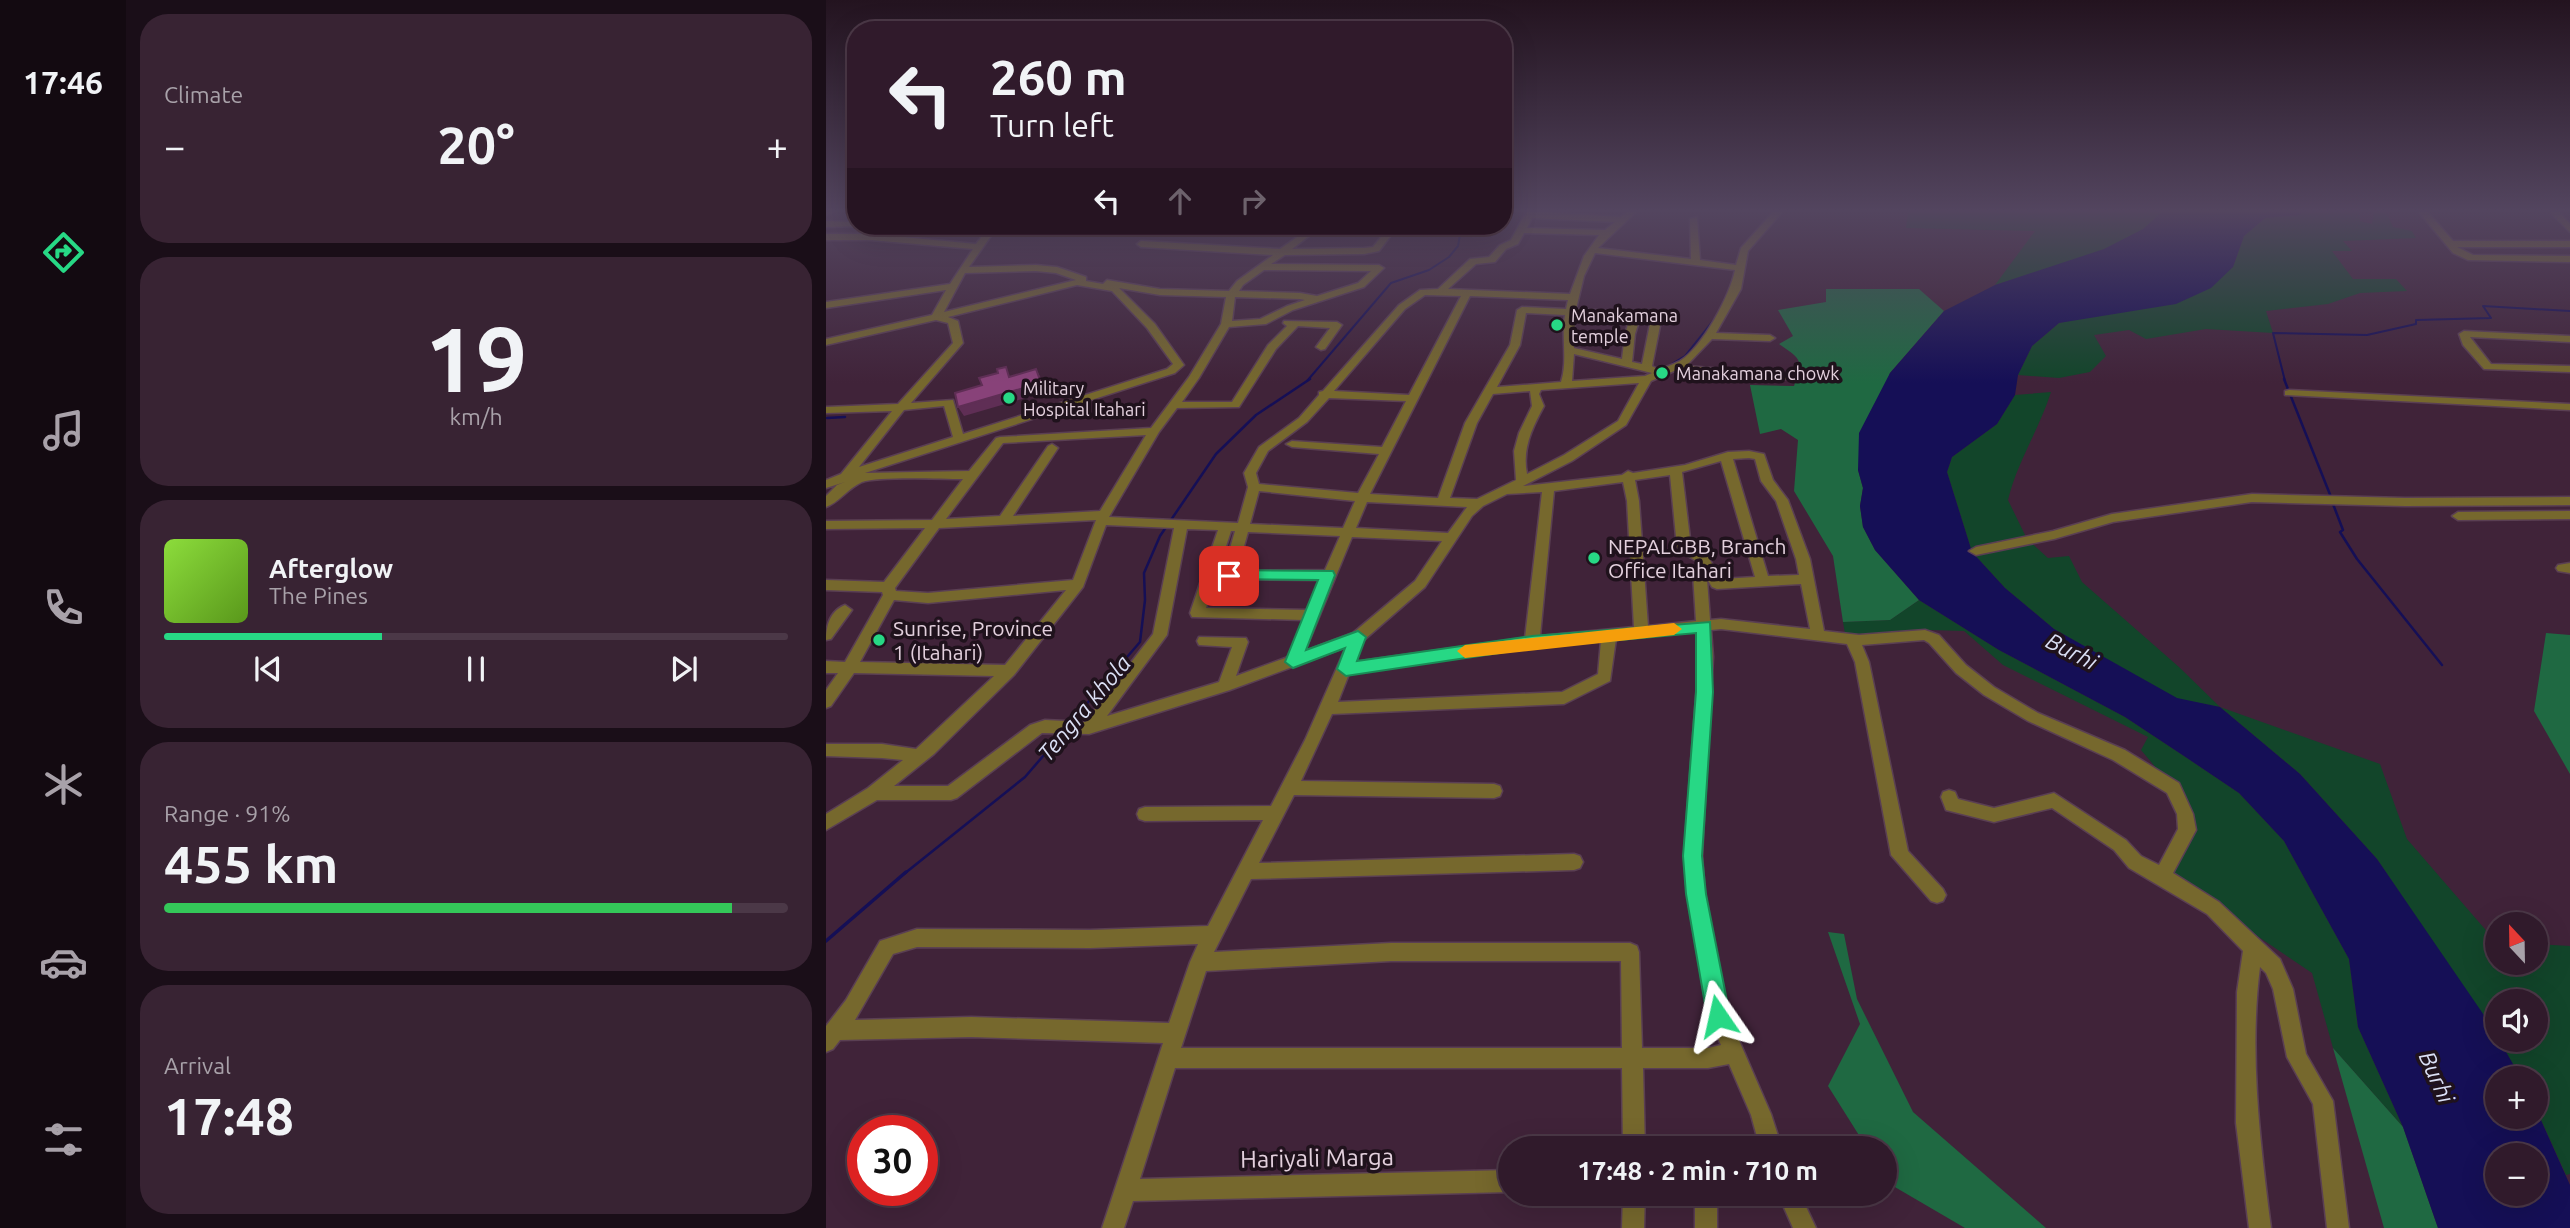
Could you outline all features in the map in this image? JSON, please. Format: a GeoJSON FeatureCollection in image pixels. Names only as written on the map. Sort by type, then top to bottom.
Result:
{"type":"FeatureCollection","features":[{"type":"Feature","properties":{"kind":"street"},"geometry":{"type":"LineString","coordinates":[[936,317],[962,270],[1025,268]]}},
{"type":"Feature","properties":{"kind":"street"},"geometry":{"type":"LineString","coordinates":[[1038,268],[1160,292],[1317,299]]}},
{"type":"Feature","properties":{"kind":"street"},"geometry":{"type":"LineString","coordinates":[[826,823],[873,793],[918,757],[1009,671],[1078,584],[1103,518],[1154,431],[1226,324],[1231,295],[1258,268]]}},
{"type":"Feature","properties":{"kind":"street"},"geometry":{"type":"LineString","coordinates":[[1262,322],[1360,285],[1379,268]]}},
{"type":"Feature","properties":{"kind":"street"},"geometry":{"type":"LineString","coordinates":[[1440,292],[1463,268]]}},
{"type":"Feature","properties":{"kind":"street"},"geometry":{"type":"LineString","coordinates":[[1566,384],[1571,370],[1571,350],[1567,334],[1569,311],[1585,268]]}},
{"type":"Feature","properties":{"kind":"street"},"geometry":{"type":"LineString","coordinates":[[1668,371],[1686,362],[1709,336],[1737,289],[1742,268]]}},
{"type":"Feature","properties":{"kind":"street"},"geometry":{"type":"LineString","coordinates":[[826,342],[1077,282],[1115,289],[1151,326],[1179,363],[1171,371],[826,484]]}},
{"type":"Feature","properties":{"kind":"street"},"geometry":{"type":"LineString","coordinates":[[826,305],[952,286]]}},
{"type":"Feature","properties":{"kind":"street"},"geometry":{"type":"LineString","coordinates":[[1328,575],[1229,576],[1254,487],[1250,474],[1253,462],[1263,449],[1303,420],[1402,307],[1423,292],[1575,297]]}},
{"type":"Feature","properties":{"kind":"street"},"geometry":{"type":"LineString","coordinates":[[1293,662],[1362,498],[1467,293]]}},
{"type":"Feature","properties":{"kind":"street"},"geometry":{"type":"LineString","coordinates":[[873,793],[951,793],[1030,733],[1045,726],[1085,727],[1225,687],[1358,637],[1420,584],[1479,503],[1568,458],[1622,423],[1647,374],[1657,316],[1522,310],[1515,345],[1461,446],[1443,501]]}},
{"type":"Feature","properties":{"kind":"street"},"geometry":{"type":"LineString","coordinates":[[1627,364],[1630,334],[1636,316]]}},
{"type":"Feature","properties":{"kind":"street"},"geometry":{"type":"LineString","coordinates":[[826,503],[849,477],[872,440],[956,346],[953,321],[936,317]]}},
{"type":"Feature","properties":{"kind":"street"},"geometry":{"type":"LineString","coordinates":[[1226,324],[1262,322],[1337,325],[1321,347]]}},
{"type":"Feature","properties":{"kind":"street"},"geometry":{"type":"LineString","coordinates":[[1173,405],[1235,405],[1272,346],[1296,323]]}},
{"type":"Feature","properties":{"kind":"street"},"geometry":{"type":"LineString","coordinates":[[2570,339],[2464,334],[2467,343],[2488,367],[2570,369]]}},
{"type":"Feature","properties":{"kind":"street"},"geometry":{"type":"LineString","coordinates":[[1709,336],[1770,338]]}},
{"type":"Feature","properties":{"kind":"street"},"geometry":{"type":"LineString","coordinates":[[1571,350],[1627,364],[1647,374]]}},
{"type":"Feature","properties":{"kind":"street"},"geometry":{"type":"LineString","coordinates":[[1489,391],[1668,371],[1796,377]]}},
{"type":"Feature","properties":{"kind":"street"},"geometry":{"type":"LineString","coordinates":[[1522,480],[1519,445],[1522,434],[1538,406],[1534,394],[1537,387]]}},
{"type":"Feature","properties":{"kind":"street"},"geometry":{"type":"LineString","coordinates":[[2289,393],[2375,396],[2407,402],[2426,398],[2570,407]]}},
{"type":"Feature","properties":{"kind":"street"},"geometry":{"type":"LineString","coordinates":[[1323,394],[1412,398]]}},
{"type":"Feature","properties":{"kind":"street"},"geometry":{"type":"LineString","coordinates":[[826,410],[949,402],[959,439]]}},
{"type":"Feature","properties":{"kind":"street"},"geometry":{"type":"LineString","coordinates":[[826,702],[850,667],[889,591],[1000,440],[1154,431]]}},
{"type":"Feature","properties":{"kind":"street"},"geometry":{"type":"LineString","coordinates":[[1292,444],[1385,450]]}},
{"type":"Feature","properties":{"kind":"street"},"geometry":{"type":"LineString","coordinates":[[1003,521],[1052,449]]}},
{"type":"Feature","properties":{"kind":"street"},"geometry":{"type":"LineString","coordinates":[[1500,491],[1548,490],[1628,475],[1676,470],[1727,456],[1752,454],[1761,458],[1767,481],[1782,500],[1808,579],[1818,635]]}},
{"type":"Feature","properties":{"kind":"street"},"geometry":{"type":"LineString","coordinates":[[1727,456],[1763,583]]}},
{"type":"Feature","properties":{"kind":"street"},"geometry":{"type":"LineString","coordinates":[[1676,470],[1684,547],[1687,552],[1699,555],[1717,584],[1808,579]]}},
{"type":"Feature","properties":{"kind":"street"},"geometry":{"type":"LineString","coordinates":[[849,477],[972,475]]}},
{"type":"Feature","properties":{"kind":"street"},"geometry":{"type":"LineString","coordinates":[[1628,475],[1633,501],[1641,632]]}},
{"type":"Feature","properties":{"kind":"street"},"geometry":{"type":"LineString","coordinates":[[1254,487],[1362,498],[1479,503]]}},
{"type":"Feature","properties":{"kind":"street"},"geometry":{"type":"LineString","coordinates":[[1532,642],[1543,562],[1548,490]]}},
{"type":"Feature","properties":{"kind":"street"},"geometry":{"type":"LineString","coordinates":[[1976,551],[2054,535],[2112,517],[2252,498],[2405,502],[2570,501]]}},
{"type":"Feature","properties":{"kind":"street"},"geometry":{"type":"LineString","coordinates":[[2458,516],[2570,515]]}},
{"type":"Feature","properties":{"kind":"street"},"geometry":{"type":"LineString","coordinates":[[826,525],[1103,518],[1146,524],[1452,537]]}},
{"type":"Feature","properties":{"kind":"street"},"geometry":{"type":"LineString","coordinates":[[1085,727],[1160,635],[1181,525]]}},
{"type":"Feature","properties":{"kind":"street"},"geometry":{"type":"LineString","coordinates":[[1226,526],[1197,613],[1312,615]]}},
{"type":"Feature","properties":{"kind":"street"},"geometry":{"type":"LineString","coordinates":[[1705,565],[1700,574],[1705,692],[1693,856],[1696,894],[1718,1016],[1761,1114],[1767,1136]]}},
{"type":"Feature","properties":{"kind":"street"},"geometry":{"type":"LineString","coordinates":[[826,585],[942,598],[1078,584]]}},
{"type":"Feature","properties":{"kind":"street"},"geometry":{"type":"LineString","coordinates":[[826,635],[845,610]]}},
{"type":"Feature","properties":{"kind":"street"},"geometry":{"type":"LineString","coordinates":[[1346,669],[1532,642],[1704,626],[1739,624],[1873,640],[1919,635],[1934,639],[1961,669],[1989,691],[2034,717],[2119,755],[2173,788],[2185,814],[2187,830],[2162,876]]}},
{"type":"Feature","properties":{"kind":"street"},"geometry":{"type":"LineString","coordinates":[[1328,708],[1564,698],[1605,677],[1608,668],[1609,635]]}},
{"type":"Feature","properties":{"kind":"street"},"geometry":{"type":"LineString","coordinates":[[1113,1228],[1199,962],[1278,813],[1346,669],[1358,637]]}},
{"type":"Feature","properties":{"kind":"street"},"geometry":{"type":"LineString","coordinates":[[1852,639],[1861,662],[1900,855],[1937,895]]}},
{"type":"Feature","properties":{"kind":"street"},"geometry":{"type":"LineString","coordinates":[[1204,641],[1241,642],[1225,687]]}},
{"type":"Feature","properties":{"kind":"street"},"geometry":{"type":"LineString","coordinates":[[826,667],[1009,671]]}},
{"type":"Feature","properties":{"kind":"street"},"geometry":{"type":"LineString","coordinates":[[826,750],[881,751],[918,757]]}},
{"type":"Feature","properties":{"kind":"street"},"geometry":{"type":"LineString","coordinates":[[1290,788],[1494,791]]}},
{"type":"Feature","properties":{"kind":"street"},"geometry":{"type":"LineString","coordinates":[[1949,797],[1952,805],[1994,815],[2054,800],[2120,845],[2135,862],[2213,908],[2273,966],[2283,989],[2297,1057],[2323,1101],[2338,1228]]}},
{"type":"Feature","properties":{"kind":"street"},"geometry":{"type":"LineString","coordinates":[[1145,814],[1278,813]]}},
{"type":"Feature","properties":{"kind":"street"},"geometry":{"type":"LineString","coordinates":[[1248,871],[1574,862]]}},
{"type":"Feature","properties":{"kind":"street"},"geometry":{"type":"LineString","coordinates":[[831,1036],[893,943],[916,938],[1090,939],[1212,935]]}},
{"type":"Feature","properties":{"kind":"street"},"geometry":{"type":"LineString","coordinates":[[2252,948],[2247,992],[2247,1123],[2260,1228]]}},
{"type":"Feature","properties":{"kind":"street"},"geometry":{"type":"LineString","coordinates":[[1199,962],[1391,952],[1626,951],[1633,956],[1634,1136]]}},
{"type":"Feature","properties":{"kind":"street"},"geometry":{"type":"LineString","coordinates":[[831,1036],[971,1027],[1174,1033]]}},
{"type":"Feature","properties":{"kind":"street"},"geometry":{"type":"LineString","coordinates":[[1168,1058],[1708,1058],[1733,1053]]}},
{"type":"Feature","properties":{"kind":"street","name":"Hariyali Marga"},"geometry":{"type":"LineString","coordinates":[[1125,1189],[1498,1181]]}},
{"type":"Feature","properties":{"kind":"street"},"geometry":{"type":"LineString","coordinates":[[1633,1228],[1634,1206]]}},
{"type":"Feature","properties":{"kind":"street"},"geometry":{"type":"LineString","coordinates":[[1706,1206],[1706,1228]]}},
{"type":"Feature","properties":{"kind":"street"},"geometry":{"type":"LineString","coordinates":[[1795,1206],[1805,1228]]}},
{"type":"Feature","properties":{"kind":"green space"},"geometry":{"type":"Polygon","coordinates":[[[2007,268],[2049,268],[1995,285],[2007,268]]]}},
{"type":"Feature","properties":{"kind":"green space"},"geometry":{"type":"Polygon","coordinates":[[[2229,268],[2345,268],[2353,279],[2396,279],[2407,291],[2360,293],[2328,304],[2266,311],[2273,333],[2206,329],[2146,339],[2129,330],[2094,335],[2106,356],[2090,372],[2059,378],[2018,375],[2032,346],[2059,323],[2085,317],[2229,268]]]}},
{"type":"Feature","properties":{"kind":"green space"},"geometry":{"type":"Polygon","coordinates":[[[1826,289],[1919,289],[1944,311],[1890,373],[1858,470],[1863,488],[1860,506],[1863,527],[1875,550],[1919,600],[1890,620],[1843,622],[1833,556],[1794,491],[1798,440],[1781,429],[1760,434],[1750,385],[1794,386],[1799,370],[1798,361],[1779,344],[1793,336],[1778,310],[1826,302],[1826,289]]]}},
{"type":"Feature","properties":{"kind":"green space"},"geometry":{"type":"Polygon","coordinates":[[[2051,392],[2008,500],[2027,539],[2048,558],[2069,556],[2082,582],[2179,667],[2220,707],[2177,699],[2054,629],[2005,588],[1972,552],[1947,472],[1952,457],[1997,424],[2015,395],[2051,392]]]}},
{"type":"Feature","properties":{"kind":"green space"},"geometry":{"type":"Polygon","coordinates":[[[1919,600],[1999,650],[2125,717],[2239,793],[2284,841],[2349,959],[2358,1027],[2403,1127],[2333,1048],[2312,973],[2164,873],[2187,830],[2173,788],[2141,750],[2148,737],[2003,665],[1964,631],[1930,630],[1846,640],[1843,622],[1890,620],[1919,600]]]}},
{"type":"Feature","properties":{"kind":"green space"},"geometry":{"type":"Polygon","coordinates":[[[2546,633],[2570,635],[2570,774],[2534,711],[2546,633]]]}},
{"type":"Feature","properties":{"kind":"green space"},"geometry":{"type":"Polygon","coordinates":[[[2220,707],[2380,764],[2407,839],[2485,929],[2485,975],[2548,975],[2548,945],[2570,946],[2570,1174],[2566,1175],[2545,1129],[2548,1129],[2548,1066],[2514,1066],[2506,1052],[2548,1052],[2548,989],[2485,989],[2485,1019],[2377,859],[2300,774],[2220,707]]]}},
{"type":"Feature","properties":{"kind":"green space"},"geometry":{"type":"Polygon","coordinates":[[[1828,932],[1844,934],[1857,999],[1913,1112],[2046,1228],[1965,1228],[1897,1188],[1897,1136],[1859,1136],[1828,1086],[1860,1024],[1828,932]]]}},
{"type":"Feature","properties":{"kind":"green space"},"geometry":{"type":"Polygon","coordinates":[[[2333,1048],[2403,1127],[2438,1228],[2384,1228],[2333,1048]]]}},
{"type":"Feature","properties":{"kind":"water","name":"Burhi"},"geometry":{"type":"Polygon","coordinates":[[[2046,268],[2232,268],[2211,288],[2176,304],[2059,323],[2032,346],[2018,375],[2015,395],[1997,424],[1952,457],[1947,472],[1972,552],[2005,588],[2054,629],[2177,698],[2220,707],[2300,774],[2377,859],[2485,1017],[2485,1052],[2506,1052],[2514,1066],[2485,1066],[2485,1129],[2545,1129],[2570,1185],[2570,1228],[2438,1228],[2403,1127],[2358,1027],[2349,959],[2284,841],[2239,793],[2125,717],[1999,650],[1919,600],[1875,550],[1863,527],[1860,506],[1863,488],[1858,470],[1859,433],[1890,373],[1944,311],[1995,285],[2046,268]]]}},
{"type":"Feature","properties":{"kind":"building"},"geometry":{"type":"Polygon","coordinates":[[[1006,367],[1009,377],[1036,369],[1041,383],[958,407],[955,393],[982,385],[979,378],[998,373],[997,369],[1006,367]]]}},
{"type":"Feature","properties":{"kind":"waterway","name":"Tengra khola"},"geometry":{"type":"LineString","coordinates":[[1307,381],[1391,283],[1432,268]]}},
{"type":"Feature","properties":{"kind":"waterway"},"geometry":{"type":"LineString","coordinates":[[2285,381],[2273,333],[2367,335],[2416,324],[2416,320],[2491,318],[2483,306],[2570,311]]}},
{"type":"Feature","properties":{"kind":"waterway"},"geometry":{"type":"LineString","coordinates":[[1665,368],[1685,356],[1716,317]]}},
{"type":"Feature","properties":{"kind":"waterway"},"geometry":{"type":"LineString","coordinates":[[2284,379],[2331,497]]}},
{"type":"Feature","properties":{"kind":"waterway","name":"Tengra khola"},"geometry":{"type":"LineString","coordinates":[[1071,722],[1140,642],[1145,600],[1144,573],[1160,536],[1216,454],[1256,415],[1307,381]]}},
{"type":"Feature","properties":{"kind":"waterway"},"geometry":{"type":"LineString","coordinates":[[827,418],[845,417]]}},
{"type":"Feature","properties":{"kind":"waterway"},"geometry":{"type":"LineString","coordinates":[[2333,504],[2343,530],[2340,532],[2357,559],[2442,665]]}},
{"type":"Feature","properties":{"kind":"waterway","name":"Tengra khola"},"geometry":{"type":"LineString","coordinates":[[904,874],[1025,777],[1063,733]]}},
{"type":"Feature","properties":{"kind":"waterway","name":"Tengra khola"},"geometry":{"type":"LineString","coordinates":[[826,941],[906,872]]}},
{"type":"Feature","properties":{"kind":"slow traffic"},"geometry":{"type":"LineString","coordinates":[[1465,651],[1674,629]]}},
{"type":"Feature","properties":{"kind":"place","name":"Manakamana temple"},"geometry":{"type":"Point","coordinates":[1557,325]}},
{"type":"Feature","properties":{"kind":"place","name":"Manakamana chowk"},"geometry":{"type":"Point","coordinates":[1662,373]}},
{"type":"Feature","properties":{"kind":"place","name":"Military Hospital Itahari"},"geometry":{"type":"Point","coordinates":[1009,398]}},
{"type":"Feature","properties":{"kind":"place","name":"NEPALGBB, Branch Office Itahari"},"geometry":{"type":"Point","coordinates":[1594,558]}},
{"type":"Feature","properties":{"kind":"place","name":"Sunrise, Province 1 (Itahari)"},"geometry":{"type":"Point","coordinates":[879,640]}},
{"type":"Feature","properties":{"kind":"route"},"geometry":{"type":"LineString","coordinates":[[1229,576],[1328,575],[1293,662],[1358,637],[1346,669],[1532,642],[1704,626],[1705,692],[1696,778],[1693,856],[1696,894],[1718,1016]]}}]}
